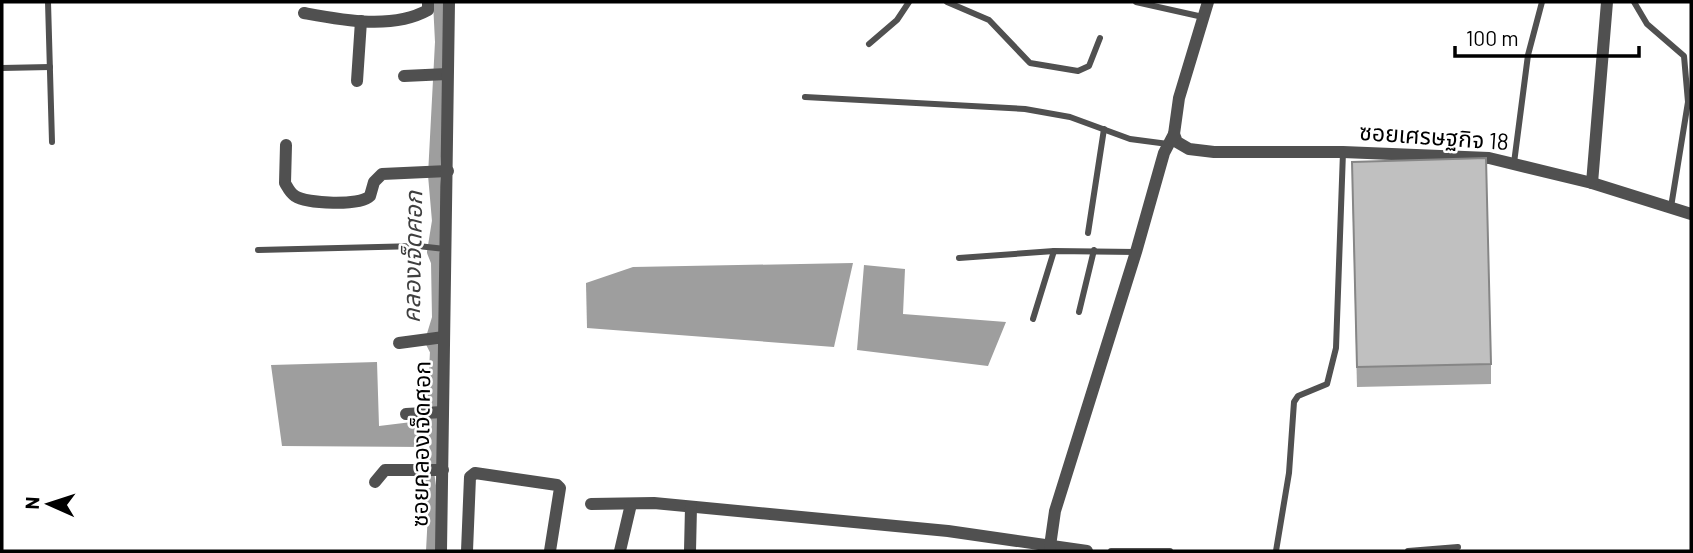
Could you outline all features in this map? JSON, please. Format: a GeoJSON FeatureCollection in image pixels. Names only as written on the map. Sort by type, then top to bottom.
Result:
{"type":"FeatureCollection","features":[{"type":"Feature","properties":{"kind":"street"},"geometry":{"type":"LineString","coordinates":[[304,13],[361,21],[420,15],[428,10],[428,2]]}},
{"type":"Feature","properties":{"kind":"street","name":"ซอยคลองเจ็ดศอก"},"geometry":{"type":"LineString","coordinates":[[441,551],[435,412],[441,339],[449,2]]}},
{"type":"Feature","properties":{"kind":"street"},"geometry":{"type":"LineString","coordinates":[[1050,546],[1055,510],[1171,139],[1179,98],[1208,2]]}},
{"type":"Feature","properties":{"kind":"street"},"geometry":{"type":"LineString","coordinates":[[1592,183],[1606,2]]}},
{"type":"Feature","properties":{"kind":"street"},"geometry":{"type":"LineString","coordinates":[[357,81],[361,21]]}},
{"type":"Feature","properties":{"kind":"street"},"geometry":{"type":"LineString","coordinates":[[404,76],[447,74]]}},
{"type":"Feature","properties":{"kind":"street","name":"ซอยเศรษฐกิจ 18"},"geometry":{"type":"LineString","coordinates":[[1171,139],[1189,149],[1213,152],[1343,152],[1489,158],[1592,183],[1691,214]]}},
{"type":"Feature","properties":{"kind":"street"},"geometry":{"type":"LineString","coordinates":[[286,145],[285,183],[296,197],[306,200],[358,202],[370,196],[374,181],[382,174],[444,171]]}},
{"type":"Feature","properties":{"kind":"street"},"geometry":{"type":"LineString","coordinates":[[399,343],[441,339]]}},
{"type":"Feature","properties":{"kind":"street"},"geometry":{"type":"LineString","coordinates":[[406,414],[435,412]]}},
{"type":"Feature","properties":{"kind":"street"},"geometry":{"type":"LineString","coordinates":[[375,482],[385,470],[439,470]]}},
{"type":"Feature","properties":{"kind":"street"},"geometry":{"type":"LineString","coordinates":[[467,551],[470,477],[475,473],[557,485],[560,488],[550,551]]}},
{"type":"Feature","properties":{"kind":"street"},"geometry":{"type":"LineString","coordinates":[[620,551],[631,504]]}},
{"type":"Feature","properties":{"kind":"street"},"geometry":{"type":"LineString","coordinates":[[590,505],[691,507],[948,531],[1023,547],[1050,546],[1087,551]]}},
{"type":"Feature","properties":{"kind":"street"},"geometry":{"type":"LineString","coordinates":[[690,551],[691,507]]}},
{"type":"Feature","properties":{"kind":"lane"},"geometry":{"type":"LineString","coordinates":[[48,2],[52,142]]}},
{"type":"Feature","properties":{"kind":"lane"},"geometry":{"type":"LineString","coordinates":[[869,44],[907,5],[897,2]]}},
{"type":"Feature","properties":{"kind":"lane"},"geometry":{"type":"LineString","coordinates":[[947,2],[989,20],[1030,63],[1077,71],[1089,66],[1100,38]]}},
{"type":"Feature","properties":{"kind":"lane"},"geometry":{"type":"LineString","coordinates":[[1136,2],[1203,17]]}},
{"type":"Feature","properties":{"kind":"lane"},"geometry":{"type":"LineString","coordinates":[[1514,163],[1528,55],[1542,2]]}},
{"type":"Feature","properties":{"kind":"lane"},"geometry":{"type":"LineString","coordinates":[[1634,2],[1647,24],[1685,56],[1688,102],[1671,207]]}},
{"type":"Feature","properties":{"kind":"lane"},"geometry":{"type":"LineString","coordinates":[[2,68],[50,67]]}},
{"type":"Feature","properties":{"kind":"lane"},"geometry":{"type":"LineString","coordinates":[[805,97],[1025,108],[1070,117],[1130,139],[1171,139]]}},
{"type":"Feature","properties":{"kind":"lane"},"geometry":{"type":"LineString","coordinates":[[1088,233],[1104,129]]}},
{"type":"Feature","properties":{"kind":"lane"},"geometry":{"type":"LineString","coordinates":[[1276,551],[1289,473],[1294,402],[1298,396],[1327,384],[1336,348],[1343,152]]}},
{"type":"Feature","properties":{"kind":"lane"},"geometry":{"type":"LineString","coordinates":[[258,250],[418,246],[442,249]]}},
{"type":"Feature","properties":{"kind":"lane"},"geometry":{"type":"LineString","coordinates":[[1079,312],[1094,250]]}},
{"type":"Feature","properties":{"kind":"lane"},"geometry":{"type":"LineString","coordinates":[[959,258],[1054,251],[1136,252]]}},
{"type":"Feature","properties":{"kind":"lane"},"geometry":{"type":"LineString","coordinates":[[1033,319],[1054,251]]}},
{"type":"Feature","properties":{"kind":"lane"},"geometry":{"type":"LineString","coordinates":[[1408,551],[1458,547]]}},
{"type":"Feature","properties":{"kind":"lane"},"geometry":{"type":"LineString","coordinates":[[1111,551],[1170,551]]}},
{"type":"Feature","properties":{"kind":"shaded area"},"geometry":{"type":"Polygon","coordinates":[[[853,263],[834,347],[587,328],[586,283],[633,267],[853,263]]]}},
{"type":"Feature","properties":{"kind":"shaded area"},"geometry":{"type":"Polygon","coordinates":[[[864,265],[905,269],[903,314],[1006,322],[988,366],[857,350],[864,265]]]}},
{"type":"Feature","properties":{"kind":"shaded area"},"geometry":{"type":"Polygon","coordinates":[[[377,362],[379,426],[420,421],[425,447],[282,446],[271,365],[377,362]]]}},
{"type":"Feature","properties":{"kind":"building"},"geometry":{"type":"Polygon","coordinates":[[[1486,158],[1491,364],[1357,367],[1352,162],[1486,158]]]}},
{"type":"Feature","properties":{"kind":"waterway","name":"คลองเจ็ดศอก"},"geometry":{"type":"LineString","coordinates":[[432,551],[434,513],[428,472],[436,456],[433,412],[436,351],[431,341],[438,318],[437,262],[433,252],[438,221],[434,175],[441,42],[439,2]]}}]}
